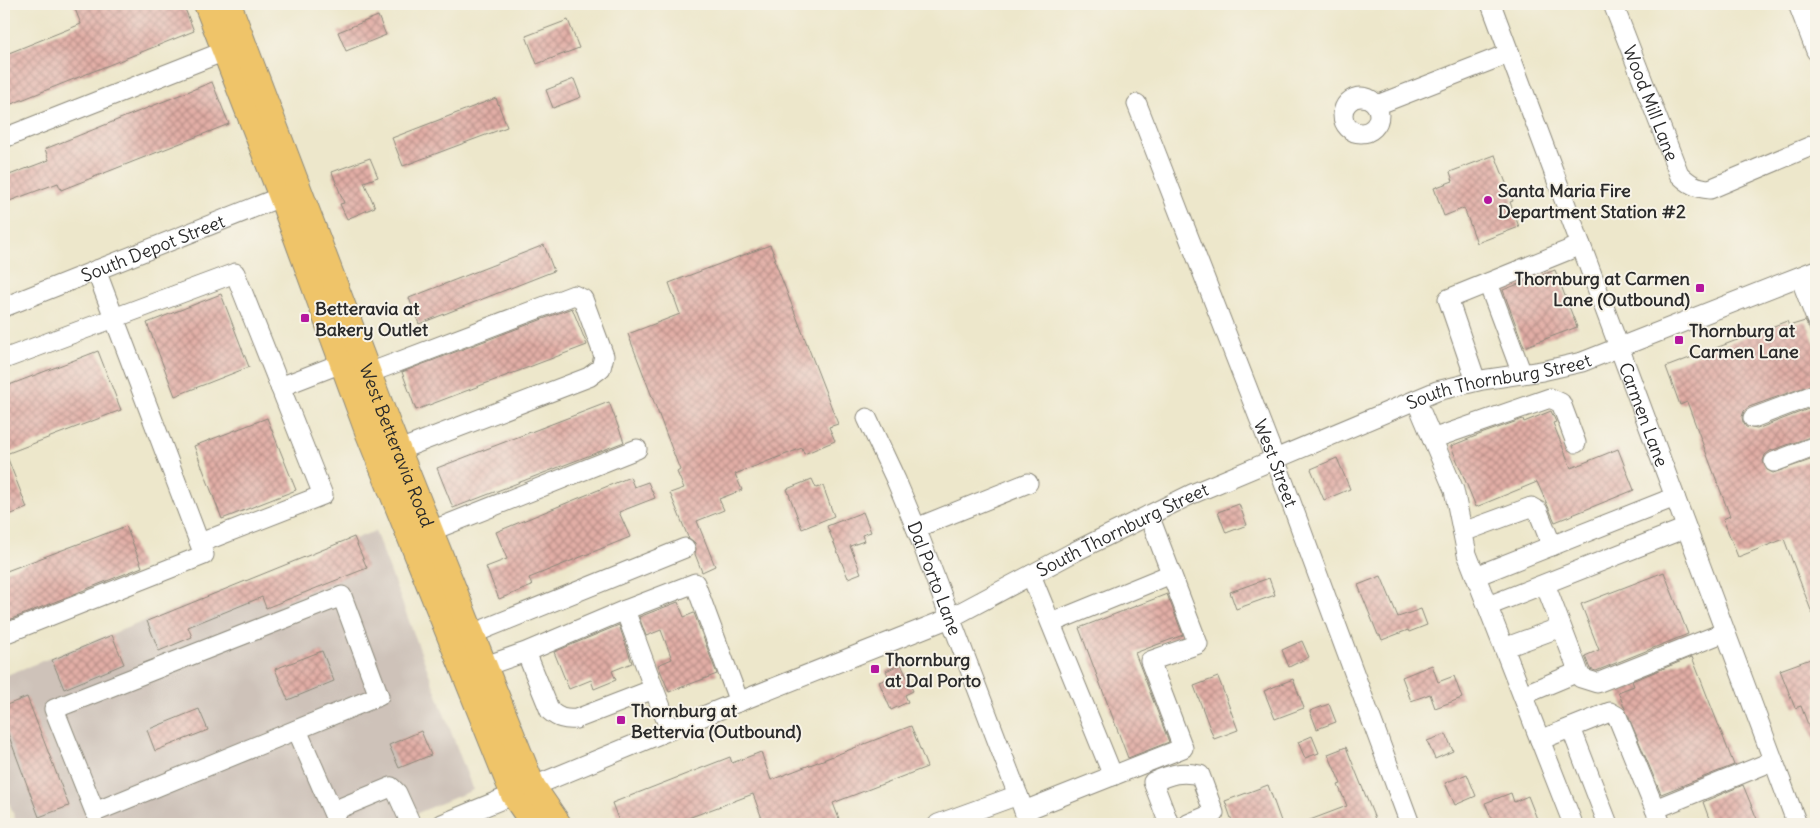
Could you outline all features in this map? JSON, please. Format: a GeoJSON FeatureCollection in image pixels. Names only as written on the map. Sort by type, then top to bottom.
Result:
{"type":"FeatureCollection","features":[{"type":"Feature","properties":{"kind":"main road","name":"West Betteravia Road"},"geometry":{"type":"LineString","coordinates":[[206,4],[225,51],[369,373],[485,666],[533,824]]}},
{"type":"Feature","properties":{"kind":"main road","name":"West Betteravia Road"},"geometry":{"type":"LineString","coordinates":[[229,4],[342,363],[372,444],[523,791],[559,824]]}},
{"type":"Feature","properties":{"kind":"street","name":"Carmen Lane"},"geometry":{"type":"LineString","coordinates":[[1491,4],[1796,824]]}},
{"type":"Feature","properties":{"kind":"street","name":"Wood Mill Lane"},"geometry":{"type":"LineString","coordinates":[[1613,4],[1680,174],[1687,182],[1697,188],[1710,189],[1816,144]]}},
{"type":"Feature","properties":{"kind":"street"},"geometry":{"type":"LineString","coordinates":[[1798,4],[1816,51]]}},
{"type":"Feature","properties":{"kind":"street"},"geometry":{"type":"LineString","coordinates":[[4,138],[225,51]]}},
{"type":"Feature","properties":{"kind":"street"},"geometry":{"type":"LineString","coordinates":[[1377,105],[1510,53]]}},
{"type":"Feature","properties":{"kind":"street","name":"West Street"},"geometry":{"type":"LineString","coordinates":[[1137,104],[1275,459],[1410,824]]}},
{"type":"Feature","properties":{"kind":"street","name":"South Depot Street"},"geometry":{"type":"LineString","coordinates":[[4,307],[290,193]]}},
{"type":"Feature","properties":{"kind":"street"},"geometry":{"type":"LineString","coordinates":[[1476,381],[1448,299],[1581,245]]}},
{"type":"Feature","properties":{"kind":"street"},"geometry":{"type":"LineString","coordinates":[[4,634],[204,555],[96,270]]}},
{"type":"Feature","properties":{"kind":"street"},"geometry":{"type":"LineString","coordinates":[[4,359],[235,272],[323,495],[200,543]]}},
{"type":"Feature","properties":{"kind":"street"},"geometry":{"type":"LineString","coordinates":[[1808,273],[1816,319]]}},
{"type":"Feature","properties":{"kind":"street","name":"South Thornburg Street"},"geometry":{"type":"LineString","coordinates":[[442,824],[950,618],[1192,494],[1438,391],[1476,381],[1563,368],[1582,362],[1808,273]]}},
{"type":"Feature","properties":{"kind":"street"},"geometry":{"type":"LineString","coordinates":[[1488,283],[1522,374]]}},
{"type":"Feature","properties":{"kind":"street"},"geometry":{"type":"LineString","coordinates":[[369,373],[574,295],[583,299],[604,356],[601,368],[590,377],[399,450]]}},
{"type":"Feature","properties":{"kind":"street"},"geometry":{"type":"LineString","coordinates":[[280,387],[342,363]]}},
{"type":"Feature","properties":{"kind":"street"},"geometry":{"type":"LineString","coordinates":[[1753,418],[1816,394]]}},
{"type":"Feature","properties":{"kind":"street"},"geometry":{"type":"LineString","coordinates":[[1432,440],[1550,398],[1560,403],[1576,443]]}},
{"type":"Feature","properties":{"kind":"street"},"geometry":{"type":"LineString","coordinates":[[1416,400],[1454,490],[1467,554],[1573,824]]}},
{"type":"Feature","properties":{"kind":"street","name":"Dal Porto Lane"},"geometry":{"type":"LineString","coordinates":[[867,418],[916,528],[1024,810]]}},
{"type":"Feature","properties":{"kind":"street"},"geometry":{"type":"LineString","coordinates":[[1774,462],[1816,446]]}},
{"type":"Feature","properties":{"kind":"street"},"geometry":{"type":"LineString","coordinates":[[431,531],[637,449]]}},
{"type":"Feature","properties":{"kind":"street"},"geometry":{"type":"LineString","coordinates":[[916,528],[1028,483]]}},
{"type":"Feature","properties":{"kind":"street"},"geometry":{"type":"LineString","coordinates":[[1476,576],[1675,497]]}},
{"type":"Feature","properties":{"kind":"street"},"geometry":{"type":"LineString","coordinates":[[1463,532],[1531,507],[1538,511],[1552,546]]}},
{"type":"Feature","properties":{"kind":"street"},"geometry":{"type":"LineString","coordinates":[[938,824],[1024,810],[1183,748],[1150,661],[1198,644],[1149,515]]}},
{"type":"Feature","properties":{"kind":"street"},"geometry":{"type":"LineString","coordinates":[[1488,606],[1686,528]]}},
{"type":"Feature","properties":{"kind":"street"},"geometry":{"type":"LineString","coordinates":[[472,634],[685,548]]}},
{"type":"Feature","properties":{"kind":"street"},"geometry":{"type":"LineString","coordinates":[[1051,623],[1171,574]]}},
{"type":"Feature","properties":{"kind":"street"},"geometry":{"type":"LineString","coordinates":[[1031,575],[1113,776]]}},
{"type":"Feature","properties":{"kind":"street"},"geometry":{"type":"LineString","coordinates":[[485,666],[526,652],[695,583],[739,702]]}},
{"type":"Feature","properties":{"kind":"street"},"geometry":{"type":"LineString","coordinates":[[1545,584],[1581,678],[1597,683],[1725,632]]}},
{"type":"Feature","properties":{"kind":"street"},"geometry":{"type":"LineString","coordinates":[[342,596],[379,696],[298,730],[95,812],[54,710],[342,596]]}},
{"type":"Feature","properties":{"kind":"street"},"geometry":{"type":"LineString","coordinates":[[625,610],[670,730]]}},
{"type":"Feature","properties":{"kind":"street"},"geometry":{"type":"LineString","coordinates":[[1504,648],[1561,627]]}},
{"type":"Feature","properties":{"kind":"street"},"geometry":{"type":"LineString","coordinates":[[526,652],[550,711],[563,719],[576,719],[654,689]]}},
{"type":"Feature","properties":{"kind":"street"},"geometry":{"type":"LineString","coordinates":[[1523,695],[1578,672]]}},
{"type":"Feature","properties":{"kind":"street"},"geometry":{"type":"LineString","coordinates":[[1540,740],[1610,712],[1617,716],[1658,817],[1773,761]]}},
{"type":"Feature","properties":{"kind":"street"},"geometry":{"type":"LineString","coordinates":[[1571,728],[1608,824]]}},
{"type":"Feature","properties":{"kind":"street"},"geometry":{"type":"LineString","coordinates":[[298,730],[336,818],[392,787],[397,793],[410,824]]}},
{"type":"Feature","properties":{"kind":"street"},"geometry":{"type":"LineString","coordinates":[[1169,824],[1154,782],[1172,774],[1186,772],[1200,775],[1214,813],[1188,824]]}},
{"type":"Feature","properties":{"kind":"shaded area"},"geometry":{"type":"Polygon","coordinates":[[[375,531],[473,790],[391,824],[17,824],[4,789],[4,676],[375,531]]]}},
{"type":"Feature","properties":{"kind":"building"},"geometry":{"type":"Polygon","coordinates":[[[73,4],[183,4],[194,31],[4,107],[4,55],[81,24],[73,4]]]}},
{"type":"Feature","properties":{"kind":"building"},"geometry":{"type":"Polygon","coordinates":[[[378,16],[386,35],[346,51],[338,32],[378,16]]]}},
{"type":"Feature","properties":{"kind":"building"},"geometry":{"type":"Polygon","coordinates":[[[568,20],[579,48],[537,64],[526,36],[568,20]]]}},
{"type":"Feature","properties":{"kind":"building"},"geometry":{"type":"Polygon","coordinates":[[[574,79],[581,97],[553,108],[546,90],[574,79]]]}},
{"type":"Feature","properties":{"kind":"building"},"geometry":{"type":"Polygon","coordinates":[[[212,82],[229,124],[61,190],[58,183],[4,203],[4,177],[49,160],[45,149],[212,82]]]}},
{"type":"Feature","properties":{"kind":"building"},"geometry":{"type":"Polygon","coordinates":[[[496,98],[507,127],[403,166],[392,138],[496,98]]]}},
{"type":"Feature","properties":{"kind":"building"},"geometry":{"type":"Polygon","coordinates":[[[1495,155],[1513,201],[1510,202],[1519,227],[1477,243],[1464,208],[1444,216],[1434,188],[1453,181],[1450,172],[1495,155]]]}},
{"type":"Feature","properties":{"kind":"building"},"geometry":{"type":"Polygon","coordinates":[[[370,158],[378,177],[364,182],[375,207],[347,219],[340,204],[344,203],[332,172],[370,158]]]}},
{"type":"Feature","properties":{"kind":"building"},"geometry":{"type":"Polygon","coordinates":[[[544,245],[554,271],[419,324],[409,298],[544,245]]]}},
{"type":"Feature","properties":{"kind":"building"},"geometry":{"type":"Polygon","coordinates":[[[770,245],[838,424],[829,427],[835,441],[804,454],[802,448],[735,474],[742,490],[719,499],[724,510],[697,521],[715,566],[702,572],[695,554],[695,543],[688,537],[670,493],[684,488],[677,472],[680,470],[628,334],[680,314],[669,283],[770,245]]]}},
{"type":"Feature","properties":{"kind":"building"},"geometry":{"type":"Polygon","coordinates":[[[1555,270],[1577,327],[1524,347],[1503,290],[1555,270]]]}},
{"type":"Feature","properties":{"kind":"building"},"geometry":{"type":"Polygon","coordinates":[[[221,294],[249,367],[175,396],[147,323],[221,294]]]}},
{"type":"Feature","properties":{"kind":"building"},"geometry":{"type":"Polygon","coordinates":[[[572,308],[587,345],[416,410],[402,372],[572,308]]]}},
{"type":"Feature","properties":{"kind":"building"},"geometry":{"type":"Polygon","coordinates":[[[1787,321],[1789,326],[1805,321],[1809,328],[1816,347],[1816,383],[1749,407],[1744,411],[1742,417],[1746,427],[1757,429],[1816,406],[1816,435],[1770,451],[1765,455],[1763,461],[1767,470],[1773,473],[1816,458],[1815,621],[1784,539],[1738,557],[1723,519],[1730,516],[1687,402],[1680,405],[1666,367],[1787,321]]]}},
{"type":"Feature","properties":{"kind":"building"},"geometry":{"type":"Polygon","coordinates":[[[98,351],[121,410],[6,454],[27,508],[4,517],[4,387],[98,351]]]}},
{"type":"Feature","properties":{"kind":"building"},"geometry":{"type":"Polygon","coordinates":[[[609,402],[624,442],[453,508],[437,468],[609,402]]]}},
{"type":"Feature","properties":{"kind":"building"},"geometry":{"type":"Polygon","coordinates":[[[1551,411],[1556,422],[1553,423],[1571,468],[1618,449],[1634,490],[1555,522],[1537,482],[1476,507],[1451,446],[1523,419],[1524,422],[1551,411]]]}},
{"type":"Feature","properties":{"kind":"building"},"geometry":{"type":"Polygon","coordinates":[[[267,418],[296,490],[222,519],[194,446],[267,418]]]}},
{"type":"Feature","properties":{"kind":"building"},"geometry":{"type":"Polygon","coordinates":[[[1337,458],[1350,489],[1324,500],[1311,469],[1337,458]]]}},
{"type":"Feature","properties":{"kind":"building"},"geometry":{"type":"Polygon","coordinates":[[[630,477],[634,487],[648,482],[655,498],[619,512],[630,537],[529,578],[532,586],[499,599],[486,567],[507,559],[496,532],[630,477]]]}},
{"type":"Feature","properties":{"kind":"building"},"geometry":{"type":"Polygon","coordinates":[[[812,479],[816,488],[823,486],[834,516],[802,529],[787,489],[812,479]]]}},
{"type":"Feature","properties":{"kind":"building"},"geometry":{"type":"Polygon","coordinates":[[[1239,504],[1247,525],[1226,533],[1218,512],[1239,504]]]}},
{"type":"Feature","properties":{"kind":"building"},"geometry":{"type":"Polygon","coordinates":[[[863,512],[871,532],[862,535],[864,541],[850,546],[861,573],[848,578],[827,526],[863,512]]]}},
{"type":"Feature","properties":{"kind":"building"},"geometry":{"type":"Polygon","coordinates":[[[126,526],[142,567],[4,622],[4,572],[126,526]]]}},
{"type":"Feature","properties":{"kind":"building"},"geometry":{"type":"Polygon","coordinates":[[[354,537],[367,568],[266,608],[262,597],[188,627],[192,637],[159,651],[147,621],[354,537]]]}},
{"type":"Feature","properties":{"kind":"building"},"geometry":{"type":"Polygon","coordinates":[[[1664,572],[1688,634],[1596,671],[1590,669],[1585,656],[1599,650],[1581,604],[1664,572]]]}},
{"type":"Feature","properties":{"kind":"building"},"geometry":{"type":"Polygon","coordinates":[[[1381,576],[1398,617],[1421,609],[1427,625],[1382,640],[1380,635],[1378,635],[1358,585],[1381,576]]]}},
{"type":"Feature","properties":{"kind":"building"},"geometry":{"type":"Polygon","coordinates":[[[1269,578],[1275,595],[1236,609],[1230,592],[1269,578]]]}},
{"type":"Feature","properties":{"kind":"building"},"geometry":{"type":"Polygon","coordinates":[[[1167,594],[1183,635],[1135,653],[1169,742],[1128,758],[1079,628],[1167,594]]]}},
{"type":"Feature","properties":{"kind":"building"},"geometry":{"type":"Polygon","coordinates":[[[678,602],[684,617],[694,613],[717,674],[669,692],[658,665],[672,659],[661,630],[646,636],[639,617],[678,602]]]}},
{"type":"Feature","properties":{"kind":"building"},"geometry":{"type":"Polygon","coordinates":[[[619,625],[632,663],[612,671],[616,680],[594,689],[591,680],[569,689],[554,652],[619,625]]]}},
{"type":"Feature","properties":{"kind":"building"},"geometry":{"type":"Polygon","coordinates":[[[112,635],[124,664],[64,689],[52,660],[112,635]]]}},
{"type":"Feature","properties":{"kind":"building"},"geometry":{"type":"Polygon","coordinates":[[[1302,641],[1309,657],[1289,667],[1282,650],[1302,641]]]}},
{"type":"Feature","properties":{"kind":"building"},"geometry":{"type":"Polygon","coordinates":[[[322,651],[334,681],[288,700],[275,669],[322,651]]]}},
{"type":"Feature","properties":{"kind":"building"},"geometry":{"type":"Polygon","coordinates":[[[1692,657],[1734,765],[1661,794],[1618,692],[1634,686],[1632,681],[1692,657]]]}},
{"type":"Feature","properties":{"kind":"building"},"geometry":{"type":"Polygon","coordinates":[[[1816,657],[1815,743],[1801,706],[1795,708],[1780,670],[1816,657]]]}},
{"type":"Feature","properties":{"kind":"building"},"geometry":{"type":"Polygon","coordinates":[[[901,664],[913,691],[905,695],[908,702],[891,710],[879,682],[889,678],[886,671],[901,664]]]}},
{"type":"Feature","properties":{"kind":"building"},"geometry":{"type":"Polygon","coordinates":[[[1432,665],[1438,682],[1454,676],[1462,698],[1435,708],[1430,694],[1411,701],[1402,677],[1432,665]]]}},
{"type":"Feature","properties":{"kind":"building"},"geometry":{"type":"Polygon","coordinates":[[[1218,677],[1238,730],[1214,739],[1194,686],[1218,677]]]}},
{"type":"Feature","properties":{"kind":"building"},"geometry":{"type":"Polygon","coordinates":[[[1293,679],[1304,708],[1275,719],[1264,691],[1293,679]]]}},
{"type":"Feature","properties":{"kind":"building"},"geometry":{"type":"Polygon","coordinates":[[[27,697],[69,806],[39,817],[4,723],[4,706],[27,697]]]}},
{"type":"Feature","properties":{"kind":"building"},"geometry":{"type":"Polygon","coordinates":[[[1329,704],[1336,722],[1317,729],[1310,711],[1329,704]]]}},
{"type":"Feature","properties":{"kind":"building"},"geometry":{"type":"Polygon","coordinates":[[[199,709],[208,730],[155,751],[147,730],[199,709]]]}},
{"type":"Feature","properties":{"kind":"building"},"geometry":{"type":"Polygon","coordinates":[[[911,726],[927,767],[833,803],[841,824],[764,824],[753,794],[672,824],[620,824],[612,803],[730,757],[732,763],[761,752],[771,780],[911,726]]]}},
{"type":"Feature","properties":{"kind":"building"},"geometry":{"type":"Polygon","coordinates":[[[421,731],[431,755],[399,768],[389,745],[421,731]]]}},
{"type":"Feature","properties":{"kind":"building"},"geometry":{"type":"Polygon","coordinates":[[[1446,734],[1453,751],[1435,759],[1427,741],[1446,734]]]}},
{"type":"Feature","properties":{"kind":"building"},"geometry":{"type":"Polygon","coordinates":[[[1312,736],[1319,753],[1305,758],[1298,742],[1312,736]]]}},
{"type":"Feature","properties":{"kind":"building"},"geometry":{"type":"Polygon","coordinates":[[[1346,747],[1377,824],[1302,824],[1347,806],[1338,785],[1341,784],[1328,754],[1346,747]]]}},
{"type":"Feature","properties":{"kind":"building"},"geometry":{"type":"Polygon","coordinates":[[[1467,774],[1476,796],[1455,805],[1445,783],[1467,774]]]}},
{"type":"Feature","properties":{"kind":"building"},"geometry":{"type":"Polygon","coordinates":[[[1268,785],[1282,824],[1233,824],[1225,801],[1268,785]]]}},
{"type":"Feature","properties":{"kind":"building"},"geometry":{"type":"Polygon","coordinates":[[[1743,785],[1759,824],[1711,824],[1703,802],[1743,785]]]}},
{"type":"Feature","properties":{"kind":"building"},"geometry":{"type":"Polygon","coordinates":[[[1511,793],[1514,802],[1528,796],[1539,824],[1494,824],[1485,803],[1511,793]]]}},
{"type":"Feature","properties":{"kind":"place","name":"Santa Maria Fire Department Station #2"},"geometry":{"type":"Point","coordinates":[1488,200]}},
{"type":"Feature","properties":{"kind":"place","name":"Thornburg at Carmen Lane (Outbound)"},"geometry":{"type":"Point","coordinates":[1700,288]}},
{"type":"Feature","properties":{"kind":"place","name":"Betteravia at Bakery Outlet"},"geometry":{"type":"Point","coordinates":[305,318]}},
{"type":"Feature","properties":{"kind":"place","name":"Thornburg at Carmen Lane"},"geometry":{"type":"Point","coordinates":[1679,340]}},
{"type":"Feature","properties":{"kind":"place","name":"Thornburg at Dal Porto"},"geometry":{"type":"Point","coordinates":[875,669]}},
{"type":"Feature","properties":{"kind":"place","name":"Thornburg at Bettervia (Outbound)"},"geometry":{"type":"Point","coordinates":[621,720]}}]}
